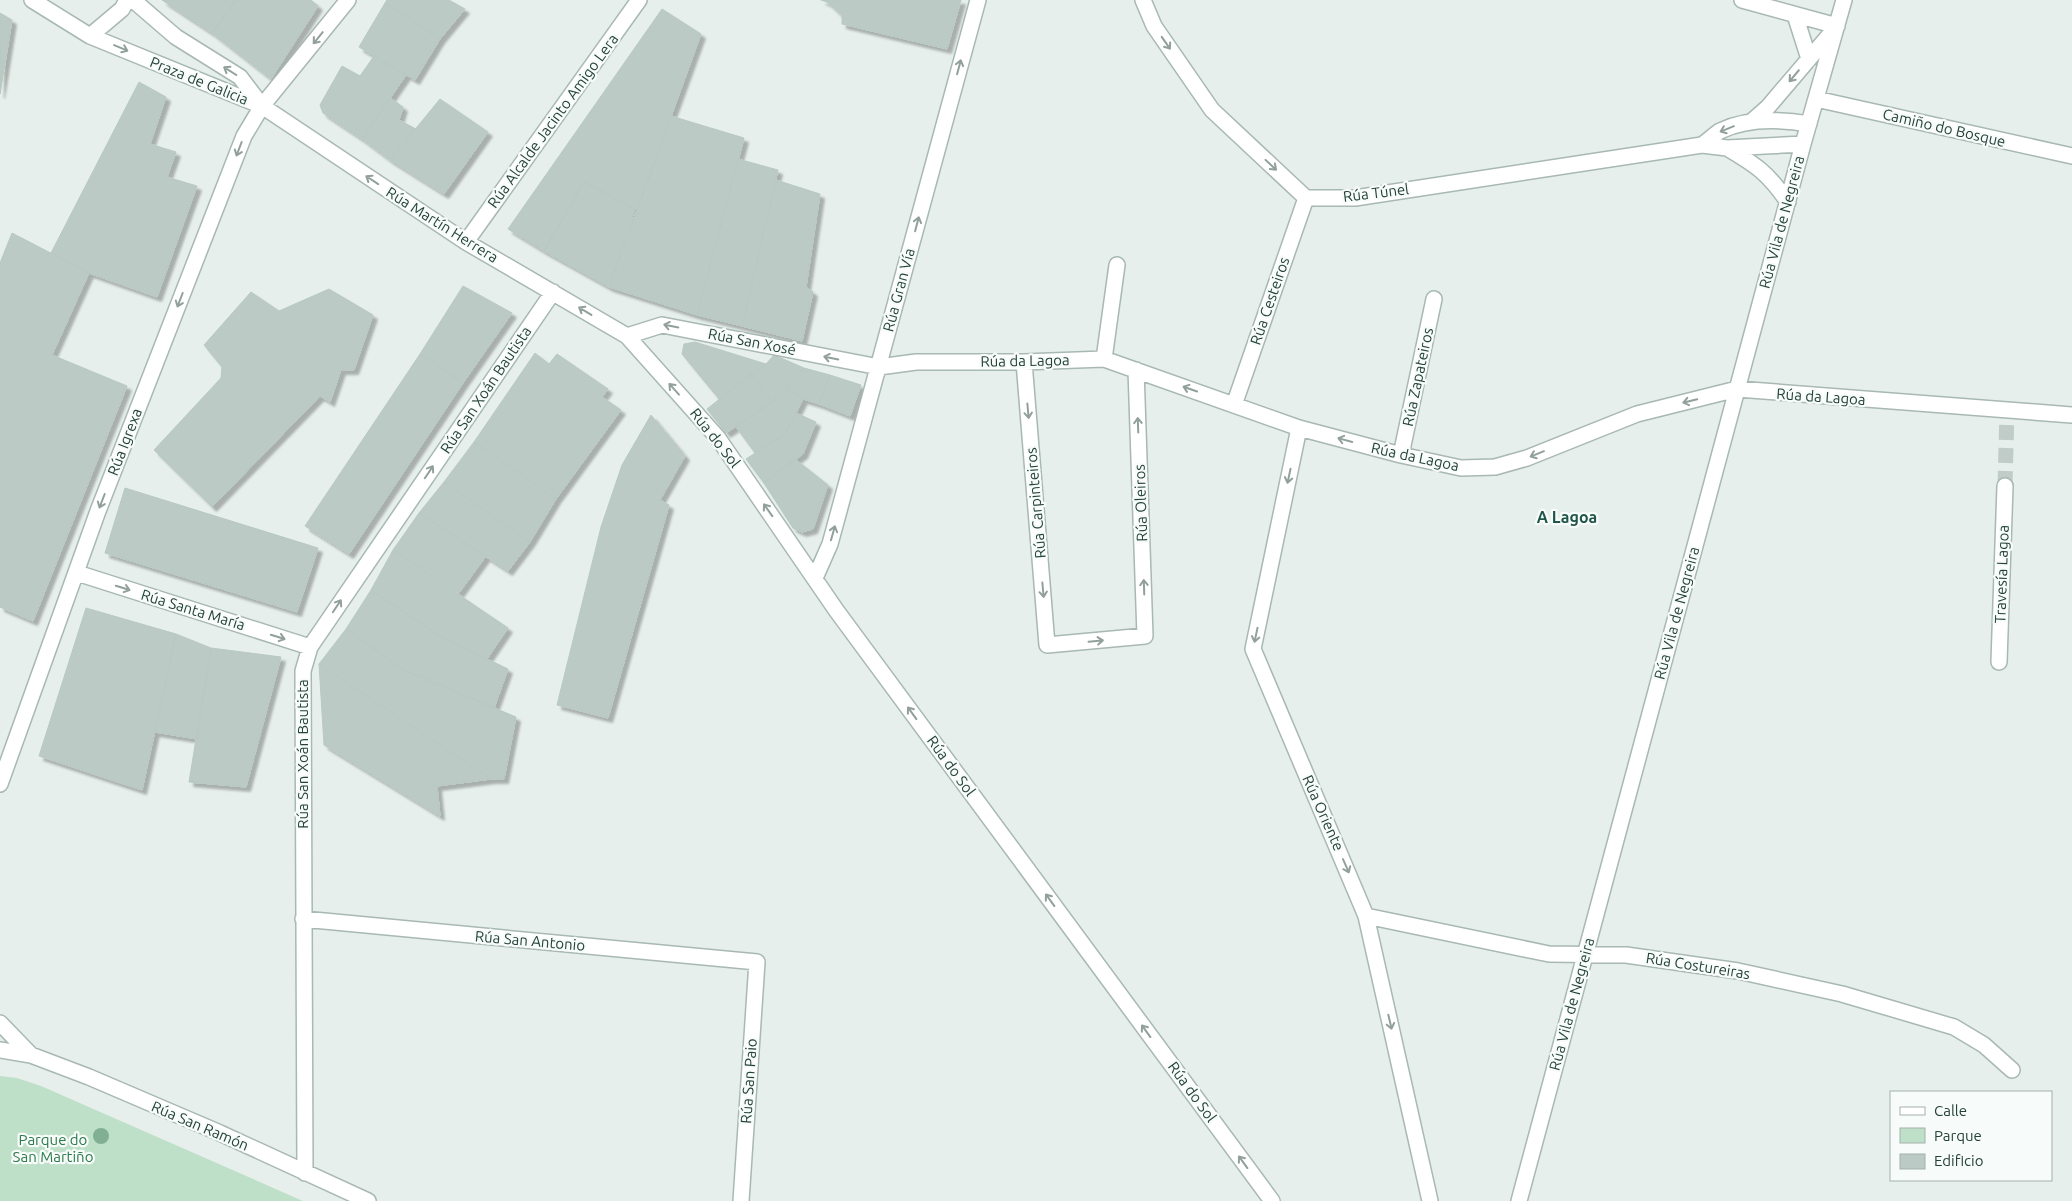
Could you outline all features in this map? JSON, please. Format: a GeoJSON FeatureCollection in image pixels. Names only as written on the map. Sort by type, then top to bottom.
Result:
{"type":"FeatureCollection","features":[{"type":"Feature","properties":{"kind":"street","name":"Praza de Galicia"},"geometry":{"type":"LineString","coordinates":[[32,0],[90,36],[262,106]]}},
{"type":"Feature","properties":{"kind":"street"},"geometry":{"type":"LineString","coordinates":[[90,36],[122,9],[127,0]]}},
{"type":"Feature","properties":{"kind":"street","name":"Praza de Galicia"},"geometry":{"type":"LineString","coordinates":[[133,0],[176,37],[240,77],[262,106]]}},
{"type":"Feature","properties":{"kind":"street","name":"Rúa Igrexa"},"geometry":{"type":"LineString","coordinates":[[0,784],[98,511],[244,136],[262,106],[348,0]]}},
{"type":"Feature","properties":{"kind":"street","name":"Rúa Alcalde Jacinto Amigo Lera"},"geometry":{"type":"LineString","coordinates":[[466,242],[639,0]]}},
{"type":"Feature","properties":{"kind":"street","name":"Rúa Gran Vía"},"geometry":{"type":"LineString","coordinates":[[816,578],[830,544],[978,0]]}},
{"type":"Feature","properties":{"kind":"street"},"geometry":{"type":"LineString","coordinates":[[1143,0],[1154,26],[1212,110],[1306,198]]}},
{"type":"Feature","properties":{"kind":"street"},"geometry":{"type":"LineString","coordinates":[[1742,0],[1837,26]]}},
{"type":"Feature","properties":{"kind":"street","name":"Rúa Vila de Negreira"},"geometry":{"type":"LineString","coordinates":[[1519,1201],[1803,144],[1844,0]]}},
{"type":"Feature","properties":{"kind":"street"},"geometry":{"type":"LineString","coordinates":[[1795,15],[1808,59]]}},
{"type":"Feature","properties":{"kind":"street","name":"Rúa Vila de Negreira"},"geometry":{"type":"LineString","coordinates":[[1751,122],[1768,107],[1837,26]]}},
{"type":"Feature","properties":{"kind":"street","name":"Camiño do Bosque"},"geometry":{"type":"LineString","coordinates":[[1816,99],[2072,156]]}},
{"type":"Feature","properties":{"kind":"street","name":"Rúa Martín Herrera"},"geometry":{"type":"LineString","coordinates":[[262,106],[466,242],[627,336]]}},
{"type":"Feature","properties":{"kind":"street","name":"Rúa Túnel"},"geometry":{"type":"LineString","coordinates":[[1702,146],[1719,132],[1739,124],[1786,120],[1809,124]]}},
{"type":"Feature","properties":{"kind":"street","name":"Rúa Túnel"},"geometry":{"type":"LineString","coordinates":[[1306,198],[1355,198],[1702,146],[1726,148],[1803,144]]}},
{"type":"Feature","properties":{"kind":"street","name":"Rúa Túnel"},"geometry":{"type":"LineString","coordinates":[[1726,148],[1754,164],[1774,181],[1788,202]]}},
{"type":"Feature","properties":{"kind":"street","name":"Rúa Cesteiros"},"geometry":{"type":"LineString","coordinates":[[1234,405],[1306,198]]}},
{"type":"Feature","properties":{"kind":"street"},"geometry":{"type":"LineString","coordinates":[[1104,359],[1117,265]]}},
{"type":"Feature","properties":{"kind":"street","name":"Rúa San Xoán Bautista"},"geometry":{"type":"LineString","coordinates":[[305,1173],[303,671],[310,647],[553,292]]}},
{"type":"Feature","properties":{"kind":"street","name":"Rúa Zapateiros"},"geometry":{"type":"LineString","coordinates":[[1401,455],[1434,299]]}},
{"type":"Feature","properties":{"kind":"street","name":"Rúa San Xosé"},"geometry":{"type":"LineString","coordinates":[[627,336],[662,325],[878,367]]}},
{"type":"Feature","properties":{"kind":"street","name":"Rúa do Sol"},"geometry":{"type":"LineString","coordinates":[[627,336],[718,438],[816,578],[836,610],[1272,1201]]}},
{"type":"Feature","properties":{"kind":"street","name":"Rúa da Lagoa"},"geometry":{"type":"LineString","coordinates":[[878,367],[916,362],[1024,362],[1104,359],[1299,428],[1401,455],[1461,468],[1496,467],[1527,458],[1637,414],[1737,389],[2072,416]]}},
{"type":"Feature","properties":{"kind":"street","name":"Rúa Carpinteiros"},"geometry":{"type":"LineString","coordinates":[[1024,362],[1047,645],[1145,636]]}},
{"type":"Feature","properties":{"kind":"street","name":"Rúa Oleiros"},"geometry":{"type":"LineString","coordinates":[[1136,370],[1145,636]]}},
{"type":"Feature","properties":{"kind":"street","name":"Rúa Oriente"},"geometry":{"type":"LineString","coordinates":[[1299,428],[1253,649],[1366,916],[1430,1201]]}},
{"type":"Feature","properties":{"kind":"street","name":"Travesía Lagoa"},"geometry":{"type":"LineString","coordinates":[[1999,662],[2005,486]]}},
{"type":"Feature","properties":{"kind":"street","name":"Rúa Santa María"},"geometry":{"type":"LineString","coordinates":[[77,573],[310,647]]}},
{"type":"Feature","properties":{"kind":"street","name":"Rúa Costureiras"},"geometry":{"type":"LineString","coordinates":[[1366,916],[1548,954],[1626,955],[1738,971],[1842,994],[1954,1027],[1984,1046],[2012,1070]]}},
{"type":"Feature","properties":{"kind":"street","name":"Rúa San Antonio"},"geometry":{"type":"LineString","coordinates":[[304,919],[757,962]]}},
{"type":"Feature","properties":{"kind":"street","name":"Rúa San Paio"},"geometry":{"type":"LineString","coordinates":[[741,1201],[757,962]]}},
{"type":"Feature","properties":{"kind":"street","name":"Rúa San Ramón"},"geometry":{"type":"LineString","coordinates":[[0,1024],[31,1055]]}},
{"type":"Feature","properties":{"kind":"street","name":"Rúa San Ramón"},"geometry":{"type":"LineString","coordinates":[[0,1050],[31,1055],[89,1077],[220,1133],[368,1201]]}},
{"type":"Feature","properties":{"kind":"green space","name":"Parque do San Martiño"},"geometry":{"type":"Polygon","coordinates":[[[0,1076],[17,1078],[41,1086],[303,1201],[0,1201],[0,1076]]]}},
{"type":"Feature","properties":{"kind":"building"},"geometry":{"type":"Polygon","coordinates":[[[162,0],[236,0],[212,33],[162,0]]]}},
{"type":"Feature","properties":{"kind":"building"},"geometry":{"type":"Polygon","coordinates":[[[236,0],[311,0],[318,6],[271,79],[212,33],[236,0]]]}},
{"type":"Feature","properties":{"kind":"building"},"geometry":{"type":"Polygon","coordinates":[[[387,0],[449,0],[465,9],[440,39],[385,3],[387,0]]]}},
{"type":"Feature","properties":{"kind":"building"},"geometry":{"type":"Polygon","coordinates":[[[821,0],[961,0],[947,49],[842,24],[842,16],[827,2],[821,0]]]}},
{"type":"Feature","properties":{"kind":"building"},"geometry":{"type":"Polygon","coordinates":[[[385,3],[440,39],[415,80],[359,47],[385,3]]]}},
{"type":"Feature","properties":{"kind":"building"},"geometry":{"type":"Polygon","coordinates":[[[662,9],[701,34],[637,210],[584,182],[544,251],[508,229],[662,9]]]}},
{"type":"Feature","properties":{"kind":"building"},"geometry":{"type":"Polygon","coordinates":[[[0,13],[12,20],[0,94],[0,13]]]}},
{"type":"Feature","properties":{"kind":"building"},"geometry":{"type":"Polygon","coordinates":[[[374,56],[406,75],[362,139],[323,113],[320,105],[342,66],[360,76],[374,56]]]}},
{"type":"Feature","properties":{"kind":"building"},"geometry":{"type":"Polygon","coordinates":[[[139,82],[166,97],[150,144],[176,152],[167,177],[197,186],[157,297],[89,273],[51,253],[139,82]]]}},
{"type":"Feature","properties":{"kind":"building"},"geometry":{"type":"Polygon","coordinates":[[[390,98],[403,107],[399,120],[416,129],[390,160],[362,139],[390,98]]]}},
{"type":"Feature","properties":{"kind":"building"},"geometry":{"type":"Polygon","coordinates":[[[440,99],[488,132],[444,194],[390,160],[440,99]]]}},
{"type":"Feature","properties":{"kind":"building"},"geometry":{"type":"Polygon","coordinates":[[[671,116],[744,138],[697,315],[609,287],[671,116]]]}},
{"type":"Feature","properties":{"kind":"building"},"geometry":{"type":"Polygon","coordinates":[[[738,159],[778,170],[742,326],[697,315],[738,159]]]}},
{"type":"Feature","properties":{"kind":"building"},"geometry":{"type":"Polygon","coordinates":[[[776,180],[820,194],[806,287],[813,292],[802,341],[742,326],[776,180]]]}},
{"type":"Feature","properties":{"kind":"building"},"geometry":{"type":"Polygon","coordinates":[[[584,182],[635,209],[609,287],[544,251],[584,182]]]}},
{"type":"Feature","properties":{"kind":"building"},"geometry":{"type":"Polygon","coordinates":[[[12,233],[89,273],[52,355],[127,386],[33,621],[0,607],[0,263],[12,233]]]}},
{"type":"Feature","properties":{"kind":"building"},"geometry":{"type":"Polygon","coordinates":[[[463,286],[512,313],[463,383],[420,354],[463,286]]]}},
{"type":"Feature","properties":{"kind":"building"},"geometry":{"type":"Polygon","coordinates":[[[329,289],[373,315],[354,370],[341,370],[330,402],[320,396],[212,507],[154,450],[221,378],[222,367],[204,345],[251,292],[279,311],[329,289]]]}},
{"type":"Feature","properties":{"kind":"building"},"geometry":{"type":"Polygon","coordinates":[[[695,342],[766,364],[719,399],[682,354],[684,344],[695,342]]]}},
{"type":"Feature","properties":{"kind":"building"},"geometry":{"type":"Polygon","coordinates":[[[535,353],[549,364],[557,354],[608,389],[602,397],[621,410],[556,499],[474,442],[535,353]]]}},
{"type":"Feature","properties":{"kind":"building"},"geometry":{"type":"Polygon","coordinates":[[[420,354],[463,383],[349,554],[305,526],[420,354]]]}},
{"type":"Feature","properties":{"kind":"building"},"geometry":{"type":"Polygon","coordinates":[[[774,355],[804,368],[772,402],[751,374],[766,364],[774,355]]]}},
{"type":"Feature","properties":{"kind":"building"},"geometry":{"type":"Polygon","coordinates":[[[804,368],[830,375],[819,404],[803,399],[787,388],[804,368]]]}},
{"type":"Feature","properties":{"kind":"building"},"geometry":{"type":"Polygon","coordinates":[[[751,374],[772,402],[726,433],[707,409],[751,374]]]}},
{"type":"Feature","properties":{"kind":"building"},"geometry":{"type":"Polygon","coordinates":[[[830,375],[861,385],[850,416],[819,404],[830,375]]]}},
{"type":"Feature","properties":{"kind":"building"},"geometry":{"type":"Polygon","coordinates":[[[787,388],[803,399],[785,434],[755,453],[736,427],[772,402],[787,388]]]}},
{"type":"Feature","properties":{"kind":"building"},"geometry":{"type":"Polygon","coordinates":[[[796,413],[816,422],[803,454],[764,483],[746,459],[785,434],[796,413]]]}},
{"type":"Feature","properties":{"kind":"building"},"geometry":{"type":"Polygon","coordinates":[[[651,415],[685,456],[660,500],[669,505],[608,718],[557,705],[601,527],[622,465],[651,415]]]}},
{"type":"Feature","properties":{"kind":"building"},"geometry":{"type":"Polygon","coordinates":[[[474,442],[556,499],[530,542],[444,482],[474,442]]]}},
{"type":"Feature","properties":{"kind":"building"},"geometry":{"type":"Polygon","coordinates":[[[795,459],[828,485],[813,529],[802,532],[793,528],[764,483],[795,459]]]}},
{"type":"Feature","properties":{"kind":"building"},"geometry":{"type":"Polygon","coordinates":[[[444,482],[530,542],[508,571],[419,513],[444,482]]]}},
{"type":"Feature","properties":{"kind":"building"},"geometry":{"type":"Polygon","coordinates":[[[125,488],[318,548],[297,612],[105,553],[125,488]]]}},
{"type":"Feature","properties":{"kind":"building"},"geometry":{"type":"Polygon","coordinates":[[[419,513],[486,556],[459,593],[393,550],[419,513]]]}},
{"type":"Feature","properties":{"kind":"building"},"geometry":{"type":"Polygon","coordinates":[[[393,550],[508,628],[487,659],[440,636],[371,590],[393,550]]]}},
{"type":"Feature","properties":{"kind":"building"},"geometry":{"type":"Polygon","coordinates":[[[371,590],[440,636],[508,669],[494,708],[402,669],[346,629],[371,590]]]}},
{"type":"Feature","properties":{"kind":"building"},"geometry":{"type":"Polygon","coordinates":[[[86,608],[176,634],[142,790],[39,756],[86,608]]]}},
{"type":"Feature","properties":{"kind":"building"},"geometry":{"type":"Polygon","coordinates":[[[346,629],[402,669],[516,717],[504,779],[491,779],[319,664],[346,629]]]}},
{"type":"Feature","properties":{"kind":"building"},"geometry":{"type":"Polygon","coordinates":[[[176,634],[211,648],[197,739],[155,732],[176,634]]]}},
{"type":"Feature","properties":{"kind":"building"},"geometry":{"type":"Polygon","coordinates":[[[211,648],[281,657],[246,787],[189,782],[211,648]]]}},
{"type":"Feature","properties":{"kind":"building"},"geometry":{"type":"Polygon","coordinates":[[[319,664],[491,779],[437,786],[440,816],[324,745],[319,664]]]}},
{"type":"Feature","properties":{"kind":"tunnel"},"geometry":{"type":"LineString","coordinates":[[2005,486],[2007,410]]}},
{"type":"Feature","properties":{"kind":"district","name":"A Lagoa"},"geometry":{"type":"Point","coordinates":[1567,517]}}]}
